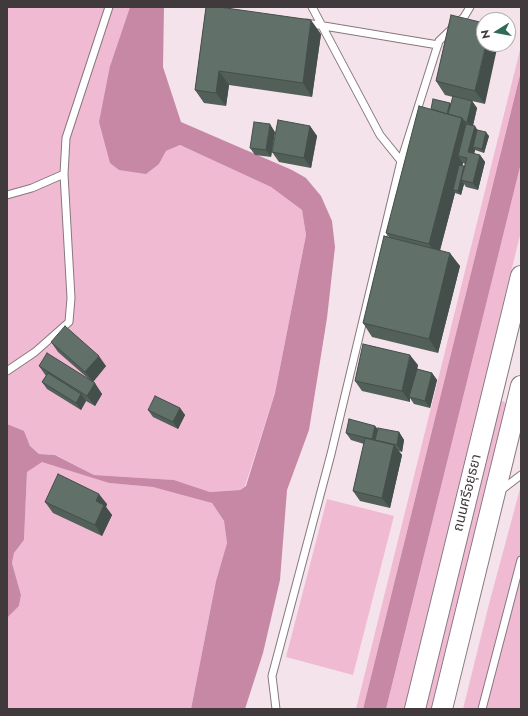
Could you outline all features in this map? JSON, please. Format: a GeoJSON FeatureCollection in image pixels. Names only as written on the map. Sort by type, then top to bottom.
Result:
{"type":"FeatureCollection","features":[{"type":"Feature","properties":{"kind":"main road","name":"ถนนศรีอยุธยา"},"geometry":{"type":"LineString","coordinates":[[415,709],[521,276]]}},
{"type":"Feature","properties":{"kind":"main road"},"geometry":{"type":"LineString","coordinates":[[496,380],[521,387]]}},
{"type":"Feature","properties":{"kind":"main road","name":"ถนนศรีอยุธยา"},"geometry":{"type":"LineString","coordinates":[[442,709],[521,387]]}},
{"type":"Feature","properties":{"kind":"lane"},"geometry":{"type":"LineString","coordinates":[[7,370],[35,352],[69,322],[71,298],[64,174],[66,138],[109,7]]}},
{"type":"Feature","properties":{"kind":"lane"},"geometry":{"type":"LineString","coordinates":[[312,7],[380,135],[402,161]]}},
{"type":"Feature","properties":{"kind":"lane"},"geometry":{"type":"LineString","coordinates":[[276,709],[272,676],[331,454],[402,161],[439,41],[464,17],[470,7]]}},
{"type":"Feature","properties":{"kind":"lane"},"geometry":{"type":"LineString","coordinates":[[298,22],[438,45]]}},
{"type":"Feature","properties":{"kind":"lane"},"geometry":{"type":"LineString","coordinates":[[7,195],[32,188],[64,174]]}},
{"type":"Feature","properties":{"kind":"lane"},"geometry":{"type":"LineString","coordinates":[[494,495],[521,476]]}},
{"type":"Feature","properties":{"kind":"lane"},"geometry":{"type":"LineString","coordinates":[[482,709],[521,560]]}},
{"type":"Feature","properties":{"kind":"shaded area"},"geometry":{"type":"Polygon","coordinates":[[[7,7],[130,7],[110,66],[159,164],[166,151],[180,145],[271,187],[302,210],[306,235],[275,393],[245,486],[240,490],[210,492],[174,480],[94,475],[56,455],[39,454],[30,446],[24,432],[7,424],[7,7]]]}},
{"type":"Feature","properties":{"kind":"shaded area"},"geometry":{"type":"Polygon","coordinates":[[[130,7],[164,7],[163,67],[181,122],[292,170],[306,178],[321,196],[332,221],[335,247],[327,318],[309,430],[287,490],[280,580],[263,653],[245,709],[191,709],[216,581],[227,543],[224,521],[212,503],[153,487],[109,483],[42,462],[27,472],[24,540],[14,553],[12,563],[21,595],[19,606],[7,618],[7,424],[24,431],[30,446],[39,454],[55,455],[94,475],[174,480],[210,492],[240,490],[246,486],[275,393],[306,235],[302,210],[271,187],[180,145],[166,151],[159,164],[146,174],[119,170],[110,163],[99,122],[110,66],[130,7]]]}},
{"type":"Feature","properties":{"kind":"shaded area"},"geometry":{"type":"Polygon","coordinates":[[[521,46],[521,71],[363,709],[356,709],[521,46]]]}},
{"type":"Feature","properties":{"kind":"shaded area"},"geometry":{"type":"Polygon","coordinates":[[[521,71],[521,163],[386,709],[363,709],[521,71]]]}},
{"type":"Feature","properties":{"kind":"shaded area"},"geometry":{"type":"Polygon","coordinates":[[[521,163],[521,231],[405,709],[386,709],[521,163]]]}},
{"type":"Feature","properties":{"kind":"shaded area"},"geometry":{"type":"Polygon","coordinates":[[[503,401],[507,404],[432,709],[422,709],[497,403],[503,401]]]}},
{"type":"Feature","properties":{"kind":"shaded area"},"geometry":{"type":"Polygon","coordinates":[[[42,461],[109,483],[153,487],[196,497],[212,503],[224,521],[227,543],[216,581],[191,709],[7,709],[7,618],[19,606],[21,595],[12,563],[14,553],[24,540],[27,472],[42,461]]]}},
{"type":"Feature","properties":{"kind":"shaded area"},"geometry":{"type":"Polygon","coordinates":[[[521,485],[521,709],[463,709],[489,604],[521,485]]]}},
{"type":"Feature","properties":{"kind":"shaded area"},"geometry":{"type":"Polygon","coordinates":[[[327,499],[394,516],[353,675],[286,657],[327,499]]]}},
{"type":"Feature","properties":{"kind":"building"},"geometry":{"type":"Polygon","coordinates":[[[206,7],[219,7],[311,20],[303,83],[219,71],[216,93],[195,90],[206,7]]]}},
{"type":"Feature","properties":{"kind":"building"},"geometry":{"type":"Polygon","coordinates":[[[451,15],[476,21],[476,52],[484,52],[475,91],[436,81],[451,15]]]}},
{"type":"Feature","properties":{"kind":"building"},"geometry":{"type":"Polygon","coordinates":[[[453,96],[472,101],[467,122],[462,118],[448,114],[453,96]]]}},
{"type":"Feature","properties":{"kind":"building"},"geometry":{"type":"Polygon","coordinates":[[[433,99],[450,103],[447,114],[431,109],[433,99]]]}},
{"type":"Feature","properties":{"kind":"building"},"geometry":{"type":"Polygon","coordinates":[[[419,106],[462,118],[429,244],[386,233],[419,106]]]}},
{"type":"Feature","properties":{"kind":"building"},"geometry":{"type":"Polygon","coordinates":[[[278,120],[310,126],[304,158],[272,152],[278,120]]]}},
{"type":"Feature","properties":{"kind":"building"},"geometry":{"type":"Polygon","coordinates":[[[254,122],[270,124],[266,150],[250,148],[254,122]]]}},
{"type":"Feature","properties":{"kind":"building"},"geometry":{"type":"Polygon","coordinates":[[[466,124],[475,126],[468,152],[480,155],[473,183],[461,180],[467,158],[458,156],[466,124]]]}},
{"type":"Feature","properties":{"kind":"building"},"geometry":{"type":"Polygon","coordinates":[[[477,130],[486,132],[482,149],[473,147],[477,130]]]}},
{"type":"Feature","properties":{"kind":"building"},"geometry":{"type":"Polygon","coordinates":[[[459,165],[464,166],[458,191],[453,190],[459,165]]]}},
{"type":"Feature","properties":{"kind":"building"},"geometry":{"type":"Polygon","coordinates":[[[384,236],[450,253],[429,339],[363,323],[384,236]]]}},
{"type":"Feature","properties":{"kind":"building"},"geometry":{"type":"Polygon","coordinates":[[[65,326],[99,356],[85,372],[51,342],[65,326]]]}},
{"type":"Feature","properties":{"kind":"building"},"geometry":{"type":"Polygon","coordinates":[[[363,344],[410,355],[402,391],[355,381],[363,344]]]}},
{"type":"Feature","properties":{"kind":"building"},"geometry":{"type":"Polygon","coordinates":[[[47,353],[95,383],[87,396],[39,366],[47,353]]]}},
{"type":"Feature","properties":{"kind":"building"},"geometry":{"type":"Polygon","coordinates":[[[417,369],[432,373],[425,401],[409,397],[417,369]]]}},
{"type":"Feature","properties":{"kind":"building"},"geometry":{"type":"Polygon","coordinates":[[[48,373],[81,394],[76,403],[42,382],[48,373]]]}},
{"type":"Feature","properties":{"kind":"building"},"geometry":{"type":"Polygon","coordinates":[[[155,396],[180,408],[173,422],[148,410],[155,396]]]}},
{"type":"Feature","properties":{"kind":"building"},"geometry":{"type":"Polygon","coordinates":[[[349,419],[375,426],[372,439],[346,433],[349,419]]]}},
{"type":"Feature","properties":{"kind":"building"},"geometry":{"type":"Polygon","coordinates":[[[378,428],[399,432],[397,445],[375,440],[378,428]]]}},
{"type":"Feature","properties":{"kind":"building"},"geometry":{"type":"Polygon","coordinates":[[[365,438],[394,445],[382,498],[353,491],[365,438]]]}},
{"type":"Feature","properties":{"kind":"building"},"geometry":{"type":"Polygon","coordinates":[[[58,474],[99,494],[96,501],[104,505],[95,525],[45,502],[58,474]]]}}]}
